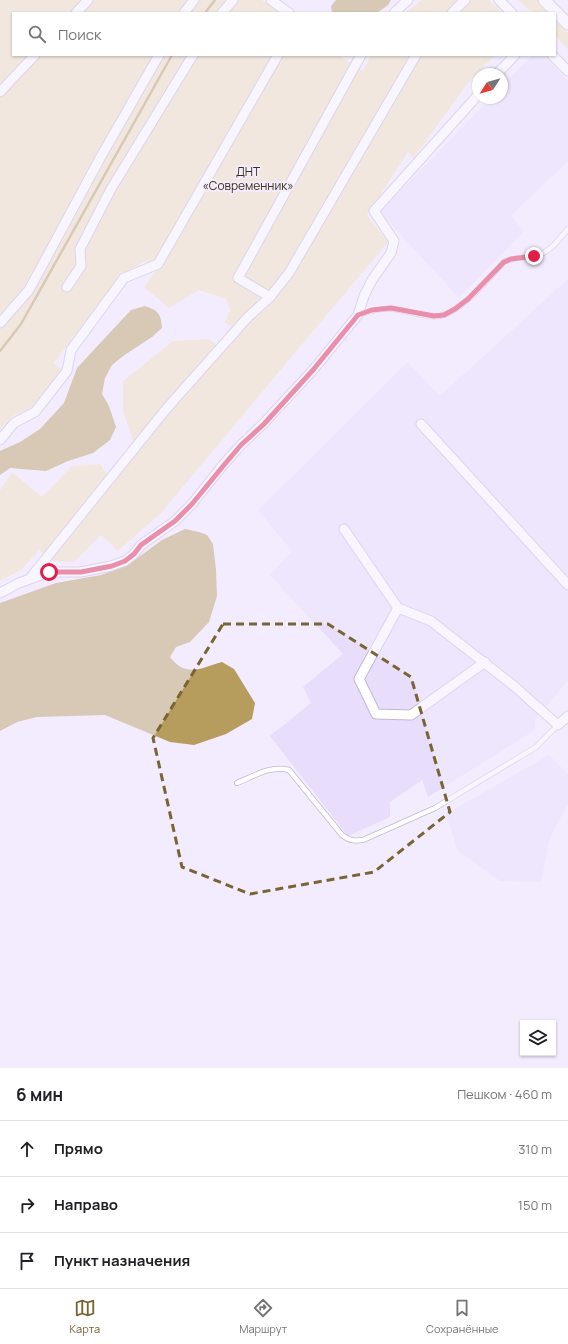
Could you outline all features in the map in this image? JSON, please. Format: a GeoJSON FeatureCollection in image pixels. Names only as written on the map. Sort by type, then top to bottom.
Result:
{"type":"FeatureCollection","features":[{"type":"Feature","properties":{"kind":"street"},"geometry":{"type":"LineString","coordinates":[[77,12],[88,0]]}},
{"type":"Feature","properties":{"kind":"street"},"geometry":{"type":"LineString","coordinates":[[185,12],[194,0]]}},
{"type":"Feature","properties":{"kind":"street"},"geometry":{"type":"LineString","coordinates":[[223,12],[233,0]]}},
{"type":"Feature","properties":{"kind":"street"},"geometry":{"type":"LineString","coordinates":[[271,0],[288,12]]}},
{"type":"Feature","properties":{"kind":"street"},"geometry":{"type":"LineString","coordinates":[[395,12],[408,0]]}},
{"type":"Feature","properties":{"kind":"street"},"geometry":{"type":"LineString","coordinates":[[453,12],[465,0]]}},
{"type":"Feature","properties":{"kind":"street"},"geometry":{"type":"LineString","coordinates":[[499,0],[511,12]]}},
{"type":"Feature","properties":{"kind":"street"},"geometry":{"type":"LineString","coordinates":[[544,0],[568,24]]}},
{"type":"Feature","properties":{"kind":"street"},"geometry":{"type":"LineString","coordinates":[[0,92],[34,56]]}},
{"type":"Feature","properties":{"kind":"street"},"geometry":{"type":"LineString","coordinates":[[0,323],[29,290],[98,160],[158,56]]}},
{"type":"Feature","properties":{"kind":"street"},"geometry":{"type":"LineString","coordinates":[[67,287],[81,266],[80,249],[111,189],[192,56]]}},
{"type":"Feature","properties":{"kind":"street"},"geometry":{"type":"LineString","coordinates":[[0,440],[14,423],[35,412],[62,377],[66,371],[71,350],[124,278],[158,264],[277,56]]}},
{"type":"Feature","properties":{"kind":"street"},"geometry":{"type":"LineString","coordinates":[[270,296],[238,278],[358,56]]}},
{"type":"Feature","properties":{"kind":"street"},"geometry":{"type":"LineString","coordinates":[[30,578],[167,408],[248,317],[270,296],[289,273],[415,56]]}},
{"type":"Feature","properties":{"kind":"street"},"geometry":{"type":"LineString","coordinates":[[503,68],[514,56]]}},
{"type":"Feature","properties":{"kind":"street"},"geometry":{"type":"LineString","coordinates":[[553,56],[568,71]]}},
{"type":"Feature","properties":{"kind":"street"},"geometry":{"type":"LineString","coordinates":[[0,593],[30,578],[49,572],[81,572],[112,566],[125,561],[134,554],[141,545],[175,521],[192,504],[224,465],[313,370],[358,315],[364,296],[372,280],[391,252],[394,241],[374,211],[472,102]]}},
{"type":"Feature","properties":{"kind":"street"},"geometry":{"type":"LineString","coordinates":[[421,424],[568,585]]}},
{"type":"Feature","properties":{"kind":"street"},"geometry":{"type":"LineString","coordinates":[[344,529],[398,608],[431,621],[485,662],[558,725],[568,716]]}},
{"type":"Feature","properties":{"kind":"street"},"geometry":{"type":"LineString","coordinates":[[398,608],[359,679],[376,714],[411,715],[485,662]]}},
{"type":"Feature","properties":{"kind":"lane"},"geometry":{"type":"LineString","coordinates":[[358,315],[372,310],[391,308],[434,316],[444,315],[468,299],[504,262],[511,259],[544,253],[553,246],[568,229]]}},
{"type":"Feature","properties":{"kind":"lane"},"geometry":{"type":"LineString","coordinates":[[237,783],[273,768],[289,770],[342,835],[348,840],[354,842],[363,840],[435,808],[536,747],[558,725]]}},
{"type":"Feature","properties":{"kind":"highlighted area"},"geometry":{"type":"Polygon","coordinates":[[[223,624],[328,624],[411,677],[450,812],[374,872],[250,894],[182,867],[153,738],[223,624]]]}},
{"type":"Feature","properties":{"kind":"shaded area"},"geometry":{"type":"Polygon","coordinates":[[[336,0],[391,0],[388,5],[378,12],[332,12],[331,6],[336,0]]]}},
{"type":"Feature","properties":{"kind":"shaded area"},"geometry":{"type":"Polygon","coordinates":[[[532,56],[544,56],[568,81],[568,161],[511,216],[524,231],[459,298],[380,212],[485,104],[508,104],[508,80],[532,56]]]}},
{"type":"Feature","properties":{"kind":"shaded area"},"geometry":{"type":"Polygon","coordinates":[[[568,279],[568,680],[535,720],[535,730],[428,797],[422,780],[390,802],[390,817],[348,836],[270,736],[311,703],[303,687],[343,654],[270,575],[292,551],[258,510],[408,362],[440,396],[568,279]]]}},
{"type":"Feature","properties":{"kind":"shaded area"},"geometry":{"type":"Polygon","coordinates":[[[145,306],[156,311],[160,316],[162,328],[152,337],[112,365],[105,378],[102,394],[109,406],[116,427],[110,440],[93,453],[68,461],[46,471],[10,468],[0,475],[0,451],[20,442],[40,429],[64,403],[77,368],[131,310],[145,306]]]}},
{"type":"Feature","properties":{"kind":"shaded area"},"geometry":{"type":"Polygon","coordinates":[[[185,529],[207,535],[213,544],[217,596],[209,622],[190,642],[176,647],[170,657],[182,667],[188,669],[201,669],[222,662],[234,669],[255,703],[252,719],[226,734],[194,745],[170,742],[105,715],[37,717],[17,722],[0,731],[0,603],[56,583],[101,575],[128,565],[162,540],[185,529]]]}},
{"type":"Feature","properties":{"kind":"shaded area"},"geometry":{"type":"Polygon","coordinates":[[[549,755],[568,774],[568,804],[550,837],[541,882],[500,881],[458,851],[446,814],[549,755]]]}},
{"type":"Feature","properties":{"kind":"green space","name":"ДНТ «Современник»"},"geometry":{"type":"Polygon","coordinates":[[[0,0],[262,0],[279,12],[12,12],[12,56],[340,56],[363,71],[370,56],[494,56],[482,68],[472,68],[472,79],[414,158],[408,152],[367,215],[388,242],[160,514],[118,551],[101,535],[74,562],[51,561],[39,550],[21,570],[0,581],[0,490],[12,472],[42,497],[72,466],[100,464],[109,477],[135,446],[123,411],[123,381],[173,341],[209,339],[222,350],[239,333],[225,322],[230,310],[226,299],[199,290],[169,308],[144,287],[158,268],[146,261],[121,274],[54,363],[61,369],[33,407],[11,417],[0,430],[0,0]]]}},
{"type":"Feature","properties":{"kind":"green space"},"geometry":{"type":"Polygon","coordinates":[[[422,0],[489,0],[502,12],[406,12],[422,0]]]}},
{"type":"Feature","properties":{"kind":"green space"},"geometry":{"type":"Polygon","coordinates":[[[518,0],[537,0],[548,12],[531,12],[518,0]]]}},
{"type":"Feature","properties":{"kind":"green space"},"geometry":{"type":"Polygon","coordinates":[[[556,20],[568,33],[568,49],[556,37],[556,20]]]}},
{"type":"Feature","properties":{"kind":"waterway"},"geometry":{"type":"LineString","coordinates":[[206,12],[215,0]]}},
{"type":"Feature","properties":{"kind":"waterway"},"geometry":{"type":"LineString","coordinates":[[0,351],[21,324],[171,56]]}},
{"type":"Feature","properties":{"kind":"route"},"geometry":{"type":"LineString","coordinates":[[49,572],[81,572],[112,566],[125,561],[134,554],[141,545],[175,521],[192,504],[241,445],[264,424],[313,370],[358,315],[372,310],[391,308],[434,316],[444,315],[468,299],[504,262],[511,259],[534,256]]}}]}
